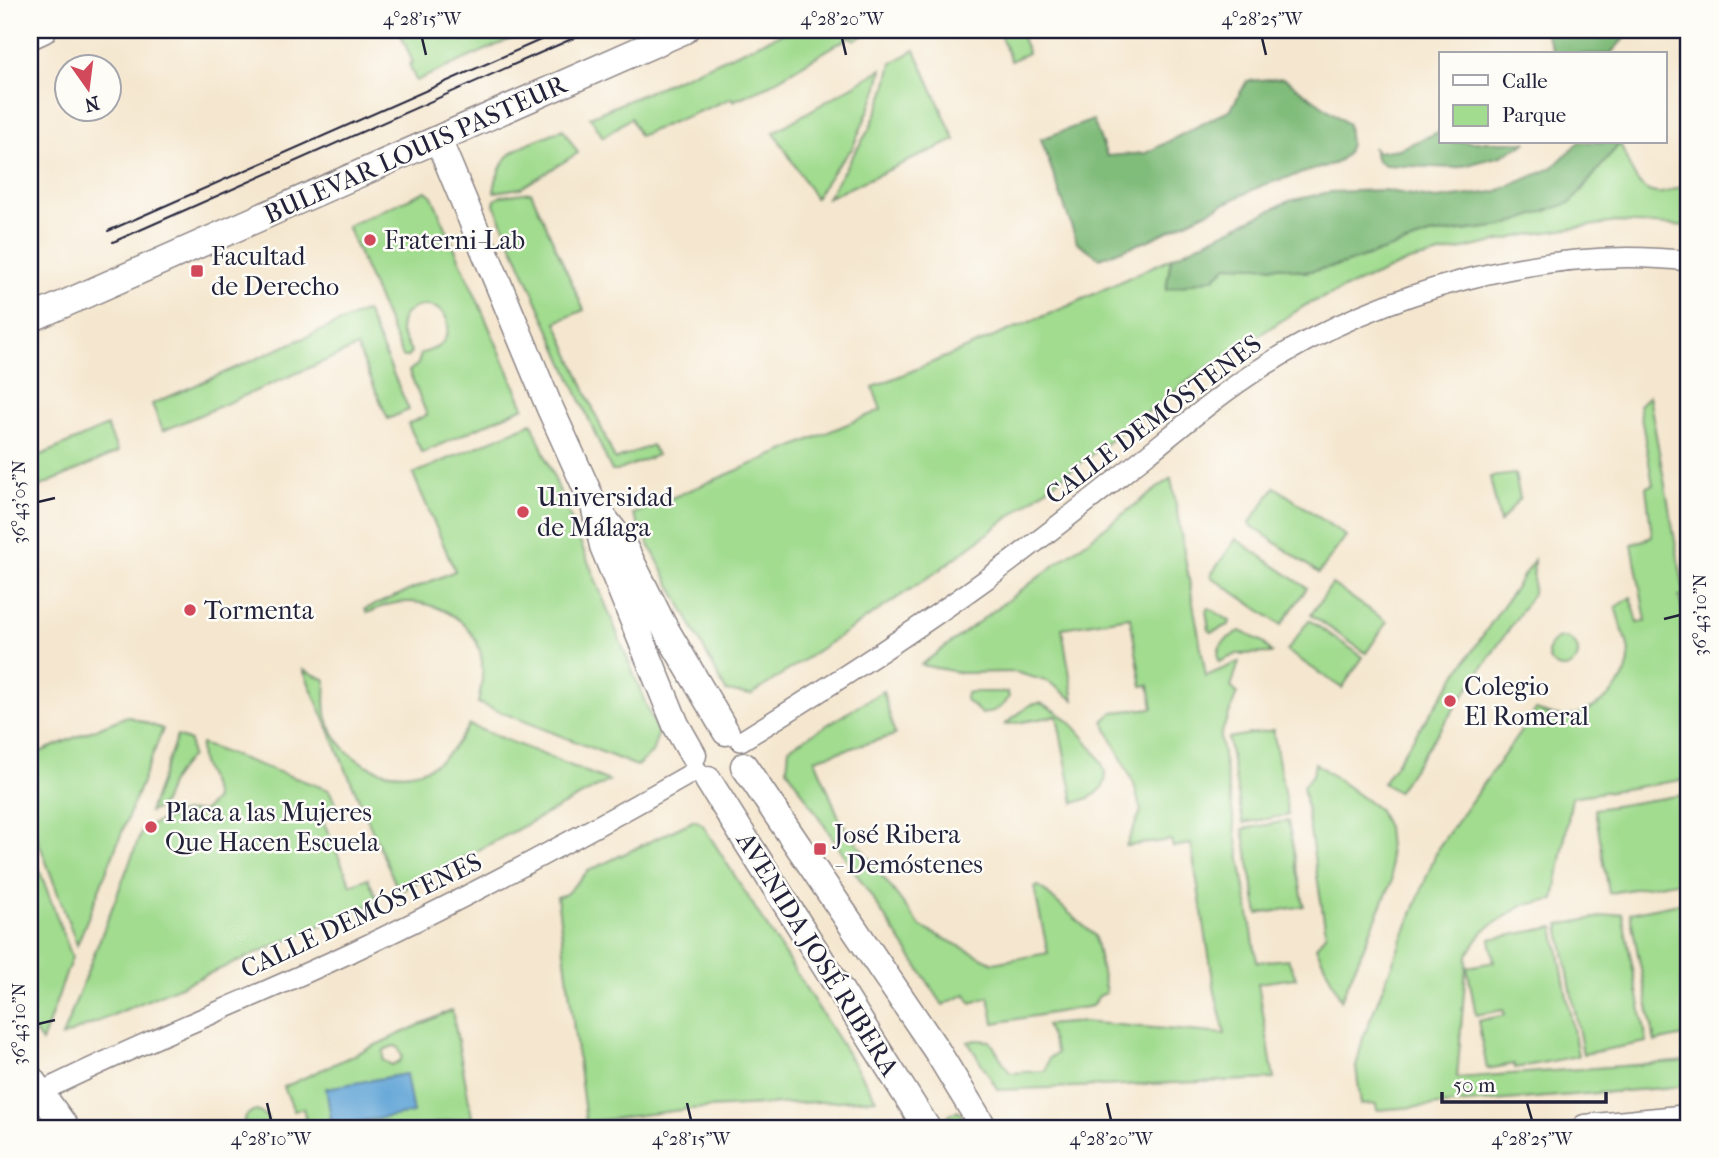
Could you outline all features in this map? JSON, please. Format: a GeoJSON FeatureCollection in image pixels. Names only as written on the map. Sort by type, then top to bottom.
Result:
{"type":"FeatureCollection","features":[{"type":"Feature","properties":{"kind":"street"},"geometry":{"type":"LineString","coordinates":[[30,36],[43,30]]}},
{"type":"Feature","properties":{"kind":"street","name":"BULEVAR LOUIS PASTEUR"},"geometry":{"type":"LineString","coordinates":[[30,319],[685,30]]}},
{"type":"Feature","properties":{"kind":"street"},"geometry":{"type":"LineString","coordinates":[[438,139],[544,394],[594,505]]}},
{"type":"Feature","properties":{"kind":"street","name":"CALLE DEMÓSTENES"},"geometry":{"type":"LineString","coordinates":[[737,746],[987,579],[1206,406],[1260,368],[1322,331],[1382,306],[1447,284],[1511,270],[1577,261],[1631,258],[1689,261]]}},
{"type":"Feature","properties":{"kind":"street","name":"AVENIDA JOSÉ RIBERA"},"geometry":{"type":"LineString","coordinates":[[594,505],[620,539],[662,623],[737,746],[937,1051],[984,1128]]}},
{"type":"Feature","properties":{"kind":"street","name":"AVENIDA JOSÉ RIBERA"},"geometry":{"type":"LineString","coordinates":[[594,505],[603,546],[676,725],[700,768],[927,1128]]}},
{"type":"Feature","properties":{"kind":"street"},"geometry":{"type":"LineString","coordinates":[[717,731],[737,746],[736,777],[722,782],[700,768],[695,748],[704,736],[717,731]]}},
{"type":"Feature","properties":{"kind":"street","name":"CALLE DEMÓSTENES"},"geometry":{"type":"LineString","coordinates":[[35,1086],[87,1069],[403,927],[562,846],[700,768]]}},
{"type":"Feature","properties":{"kind":"street"},"geometry":{"type":"LineString","coordinates":[[35,1086],[66,1128]]}},
{"type":"Feature","properties":{"kind":"street"},"geometry":{"type":"LineString","coordinates":[[1585,1128],[1689,1118]]}},
{"type":"Feature","properties":{"kind":"green space"},"geometry":{"type":"Polygon","coordinates":[[[399,30],[457,30],[464,41],[490,30],[531,30],[416,81],[409,64],[413,63],[399,30]]]}},
{"type":"Feature","properties":{"kind":"green space"},"geometry":{"type":"Polygon","coordinates":[[[790,30],[872,30],[855,40],[851,36],[765,87],[639,136],[631,118],[603,137],[590,117],[790,30]]]}},
{"type":"Feature","properties":{"kind":"green space"},"geometry":{"type":"Polygon","coordinates":[[[998,30],[1019,30],[1028,53],[1011,61],[998,30]]]}},
{"type":"Feature","properties":{"kind":"green space"},"geometry":{"type":"Polygon","coordinates":[[[1544,30],[1632,30],[1612,52],[1554,52],[1544,30]]]}},
{"type":"Feature","properties":{"kind":"green space"},"geometry":{"type":"Polygon","coordinates":[[[915,50],[955,140],[827,198],[870,128],[885,92],[892,63],[915,50]]]}},
{"type":"Feature","properties":{"kind":"green space"},"geometry":{"type":"Polygon","coordinates":[[[882,69],[877,91],[852,149],[815,198],[774,132],[882,69]]]}},
{"type":"Feature","properties":{"kind":"green space"},"geometry":{"type":"Polygon","coordinates":[[[1284,78],[1348,124],[1350,144],[1346,155],[1336,163],[1263,185],[1149,240],[1100,258],[1077,242],[1041,139],[1093,120],[1107,156],[1146,153],[1231,109],[1247,81],[1284,78]]]}},
{"type":"Feature","properties":{"kind":"green space"},"geometry":{"type":"Polygon","coordinates":[[[563,129],[578,153],[521,188],[494,192],[497,177],[508,156],[526,144],[563,129]]]}},
{"type":"Feature","properties":{"kind":"green space"},"geometry":{"type":"Polygon","coordinates":[[[1439,132],[1439,144],[1523,144],[1501,156],[1456,168],[1385,165],[1377,161],[1373,147],[1377,152],[1399,149],[1439,132]]]}},
{"type":"Feature","properties":{"kind":"green space"},"geometry":{"type":"Polygon","coordinates":[[[1577,144],[1619,144],[1572,202],[1503,226],[1429,235],[1341,265],[1305,272],[1284,267],[1228,265],[1214,278],[1166,290],[1171,258],[1289,201],[1330,192],[1383,190],[1436,199],[1495,192],[1552,168],[1577,144]]]}},
{"type":"Feature","properties":{"kind":"green space"},"geometry":{"type":"Polygon","coordinates":[[[1620,144],[1634,176],[1645,189],[1661,193],[1689,184],[1689,226],[1616,222],[1527,235],[1409,261],[1306,305],[1194,377],[938,571],[751,695],[726,691],[633,514],[881,410],[873,388],[878,385],[1068,306],[1171,258],[1166,290],[1214,278],[1228,265],[1284,267],[1305,272],[1341,265],[1429,235],[1503,226],[1572,202],[1620,144]]]}},
{"type":"Feature","properties":{"kind":"green space"},"geometry":{"type":"Polygon","coordinates":[[[426,191],[432,196],[524,407],[422,453],[408,424],[427,415],[409,371],[418,364],[421,354],[437,348],[444,341],[448,329],[446,318],[441,311],[432,307],[414,308],[406,313],[401,321],[401,332],[411,352],[408,357],[403,357],[347,226],[426,191]]]}},
{"type":"Feature","properties":{"kind":"green space"},"geometry":{"type":"Polygon","coordinates":[[[531,192],[584,310],[556,322],[615,460],[652,445],[657,455],[617,471],[612,471],[609,465],[494,204],[501,196],[531,192]]]}},
{"type":"Feature","properties":{"kind":"green space"},"geometry":{"type":"Polygon","coordinates":[[[366,311],[409,410],[388,419],[357,347],[163,431],[152,404],[366,311]]]}},
{"type":"Feature","properties":{"kind":"green space"},"geometry":{"type":"Polygon","coordinates":[[[1649,396],[1685,596],[1679,597],[1683,611],[1689,610],[1689,779],[1572,797],[1554,900],[1524,905],[1484,930],[1467,955],[1457,1078],[1689,1061],[1689,1086],[1377,1110],[1376,1104],[1361,1105],[1356,1067],[1363,1038],[1438,848],[1536,710],[1568,716],[1592,708],[1613,692],[1627,670],[1629,652],[1616,607],[1631,597],[1638,623],[1646,621],[1632,544],[1652,537],[1646,487],[1653,485],[1639,405],[1649,396]]]}},
{"type":"Feature","properties":{"kind":"green space"},"geometry":{"type":"Polygon","coordinates":[[[532,423],[658,734],[652,753],[637,766],[478,703],[482,676],[481,655],[473,636],[454,616],[441,609],[414,602],[387,605],[367,613],[365,609],[455,571],[413,474],[532,423]]]}},
{"type":"Feature","properties":{"kind":"green space"},"geometry":{"type":"Polygon","coordinates":[[[107,426],[118,452],[30,491],[30,460],[107,426]]]}},
{"type":"Feature","properties":{"kind":"green space"},"geometry":{"type":"Polygon","coordinates":[[[1515,474],[1520,498],[1500,523],[1490,477],[1515,474]]]}},
{"type":"Feature","properties":{"kind":"green space"},"geometry":{"type":"Polygon","coordinates":[[[1171,478],[1206,676],[1239,662],[1231,687],[1237,693],[1220,737],[1257,962],[1288,959],[1296,978],[1258,983],[1274,1079],[998,1090],[968,1042],[990,1041],[1010,1073],[1045,1071],[1049,1058],[1057,1053],[1046,1025],[1082,1022],[1225,1034],[1215,992],[1191,844],[1173,847],[1171,840],[1126,846],[1141,811],[1134,784],[1103,721],[1113,712],[1153,708],[1149,685],[1142,686],[1130,617],[1062,628],[1074,700],[1049,682],[1015,672],[962,673],[921,665],[1171,478]]]}},
{"type":"Feature","properties":{"kind":"green space"},"geometry":{"type":"Polygon","coordinates":[[[1275,487],[1346,536],[1319,573],[1249,524],[1275,487]]]}},
{"type":"Feature","properties":{"kind":"green space"},"geometry":{"type":"Polygon","coordinates":[[[1236,539],[1307,588],[1281,625],[1210,576],[1236,539]]]}},
{"type":"Feature","properties":{"kind":"green space"},"geometry":{"type":"Polygon","coordinates":[[[1534,560],[1533,594],[1397,792],[1383,783],[1534,560]]]}},
{"type":"Feature","properties":{"kind":"green space"},"geometry":{"type":"Polygon","coordinates":[[[1332,584],[1387,622],[1366,653],[1311,615],[1332,584]]]}},
{"type":"Feature","properties":{"kind":"green space"},"geometry":{"type":"Polygon","coordinates":[[[1209,608],[1230,621],[1229,625],[1212,632],[1209,630],[1206,610],[1209,608]]]}},
{"type":"Feature","properties":{"kind":"green space"},"geometry":{"type":"Polygon","coordinates":[[[1309,620],[1363,657],[1342,688],[1287,651],[1309,620]]]}},
{"type":"Feature","properties":{"kind":"green space"},"geometry":{"type":"Polygon","coordinates":[[[1240,631],[1261,641],[1272,653],[1237,654],[1219,662],[1220,646],[1240,631]]]}},
{"type":"Feature","properties":{"kind":"green space"},"geometry":{"type":"Polygon","coordinates":[[[1563,638],[1574,642],[1578,653],[1574,664],[1563,668],[1552,664],[1548,653],[1552,642],[1563,638]]]}},
{"type":"Feature","properties":{"kind":"green space"},"geometry":{"type":"Polygon","coordinates":[[[303,670],[326,680],[326,713],[334,734],[344,748],[372,768],[404,774],[421,771],[447,755],[469,725],[609,781],[399,892],[303,670]]]}},
{"type":"Feature","properties":{"kind":"green space"},"geometry":{"type":"Polygon","coordinates":[[[883,691],[895,735],[815,759],[840,820],[921,927],[993,963],[1048,953],[1034,887],[1039,886],[1095,936],[1106,993],[1099,996],[1092,1006],[994,1023],[989,997],[971,1003],[966,994],[943,1005],[787,769],[789,748],[883,691]]]}},
{"type":"Feature","properties":{"kind":"green space"},"geometry":{"type":"Polygon","coordinates":[[[1007,692],[1009,696],[1002,706],[982,714],[965,699],[966,693],[1007,692]]]}},
{"type":"Feature","properties":{"kind":"green space"},"geometry":{"type":"Polygon","coordinates":[[[1040,703],[1070,722],[1100,759],[1105,776],[1101,789],[1095,795],[1074,803],[1057,716],[1004,725],[1030,705],[1040,703]]]}},
{"type":"Feature","properties":{"kind":"green space"},"geometry":{"type":"Polygon","coordinates":[[[127,716],[163,729],[77,945],[30,818],[30,756],[127,716]]]}},
{"type":"Feature","properties":{"kind":"green space"},"geometry":{"type":"Polygon","coordinates":[[[1273,730],[1288,815],[1243,823],[1228,738],[1273,730]]]}},
{"type":"Feature","properties":{"kind":"green space"},"geometry":{"type":"Polygon","coordinates":[[[177,736],[190,741],[191,756],[172,780],[162,804],[149,812],[177,736]]]}},
{"type":"Feature","properties":{"kind":"green space"},"geometry":{"type":"Polygon","coordinates":[[[201,744],[329,790],[336,804],[319,812],[351,885],[368,878],[378,901],[62,1037],[143,828],[184,812],[204,811],[215,799],[201,759],[201,744]]]}},
{"type":"Feature","properties":{"kind":"green space"},"geometry":{"type":"Polygon","coordinates":[[[1315,763],[1378,809],[1387,827],[1392,881],[1341,1000],[1316,947],[1326,933],[1303,786],[1313,775],[1315,763]]]}},
{"type":"Feature","properties":{"kind":"green space"},"geometry":{"type":"Polygon","coordinates":[[[1689,794],[1689,880],[1609,893],[1595,809],[1689,794]]]}},
{"type":"Feature","properties":{"kind":"green space"},"geometry":{"type":"Polygon","coordinates":[[[695,820],[702,824],[876,1099],[689,1109],[586,1122],[557,897],[566,894],[588,871],[695,820]]]}},
{"type":"Feature","properties":{"kind":"green space"},"geometry":{"type":"Polygon","coordinates":[[[1288,821],[1304,906],[1258,914],[1243,829],[1288,821]]]}},
{"type":"Feature","properties":{"kind":"green space"},"geometry":{"type":"Polygon","coordinates":[[[30,845],[72,957],[42,1042],[30,1025],[30,845]]]}},
{"type":"Feature","properties":{"kind":"green space"},"geometry":{"type":"Polygon","coordinates":[[[1689,901],[1689,1035],[1655,1042],[1630,913],[1689,901]]]}},
{"type":"Feature","properties":{"kind":"green space"},"geometry":{"type":"Polygon","coordinates":[[[1622,913],[1647,1042],[1583,1054],[1559,925],[1622,913]]]}},
{"type":"Feature","properties":{"kind":"green space"},"geometry":{"type":"Polygon","coordinates":[[[1554,927],[1578,1056],[1515,1068],[1514,1064],[1487,1069],[1478,1021],[1505,1015],[1503,1010],[1476,1015],[1467,967],[1494,962],[1490,939],[1554,927]]]}},
{"type":"Feature","properties":{"kind":"green space"},"geometry":{"type":"Polygon","coordinates":[[[452,1010],[472,1117],[409,1128],[298,1128],[297,1123],[306,1120],[303,1108],[294,1111],[284,1087],[452,1010]],[[398,1047],[384,1050],[383,1060],[392,1065],[400,1061],[402,1056],[398,1047]]]}},
{"type":"Feature","properties":{"kind":"green space"},"geometry":{"type":"Polygon","coordinates":[[[958,1110],[970,1128],[946,1128],[941,1121],[958,1110]]]}},
{"type":"Feature","properties":{"kind":"green space"},"geometry":{"type":"Polygon","coordinates":[[[257,1111],[267,1116],[268,1128],[244,1128],[246,1116],[257,1111]]]}},
{"type":"Feature","properties":{"kind":"water"},"geometry":{"type":"Polygon","coordinates":[[[406,1074],[413,1113],[332,1126],[326,1088],[406,1074]]]}},
{"type":"Feature","properties":{"kind":"tram line"},"geometry":{"type":"LineString","coordinates":[[108,231],[563,30]]}},
{"type":"Feature","properties":{"kind":"tram line"},"geometry":{"type":"LineString","coordinates":[[113,242],[592,30]]}},
{"type":"Feature","properties":{"kind":"place","name":"Fraterni-Lab"},"geometry":{"type":"Point","coordinates":[370,240]}},
{"type":"Feature","properties":{"kind":"place","name":"Facultad de Derecho"},"geometry":{"type":"Point","coordinates":[197,271]}},
{"type":"Feature","properties":{"kind":"place","name":"Universidad de Málaga"},"geometry":{"type":"Point","coordinates":[523,512]}},
{"type":"Feature","properties":{"kind":"place","name":"Tormenta"},"geometry":{"type":"Point","coordinates":[190,610]}},
{"type":"Feature","properties":{"kind":"place","name":"Colegio El Romeral"},"geometry":{"type":"Point","coordinates":[1450,701]}},
{"type":"Feature","properties":{"kind":"place","name":"Placa a las Mujeres Que Hacen Escuela"},"geometry":{"type":"Point","coordinates":[151,827]}},
{"type":"Feature","properties":{"kind":"place","name":"José Ribera - Demóstenes"},"geometry":{"type":"Point","coordinates":[820,849]}}]}
